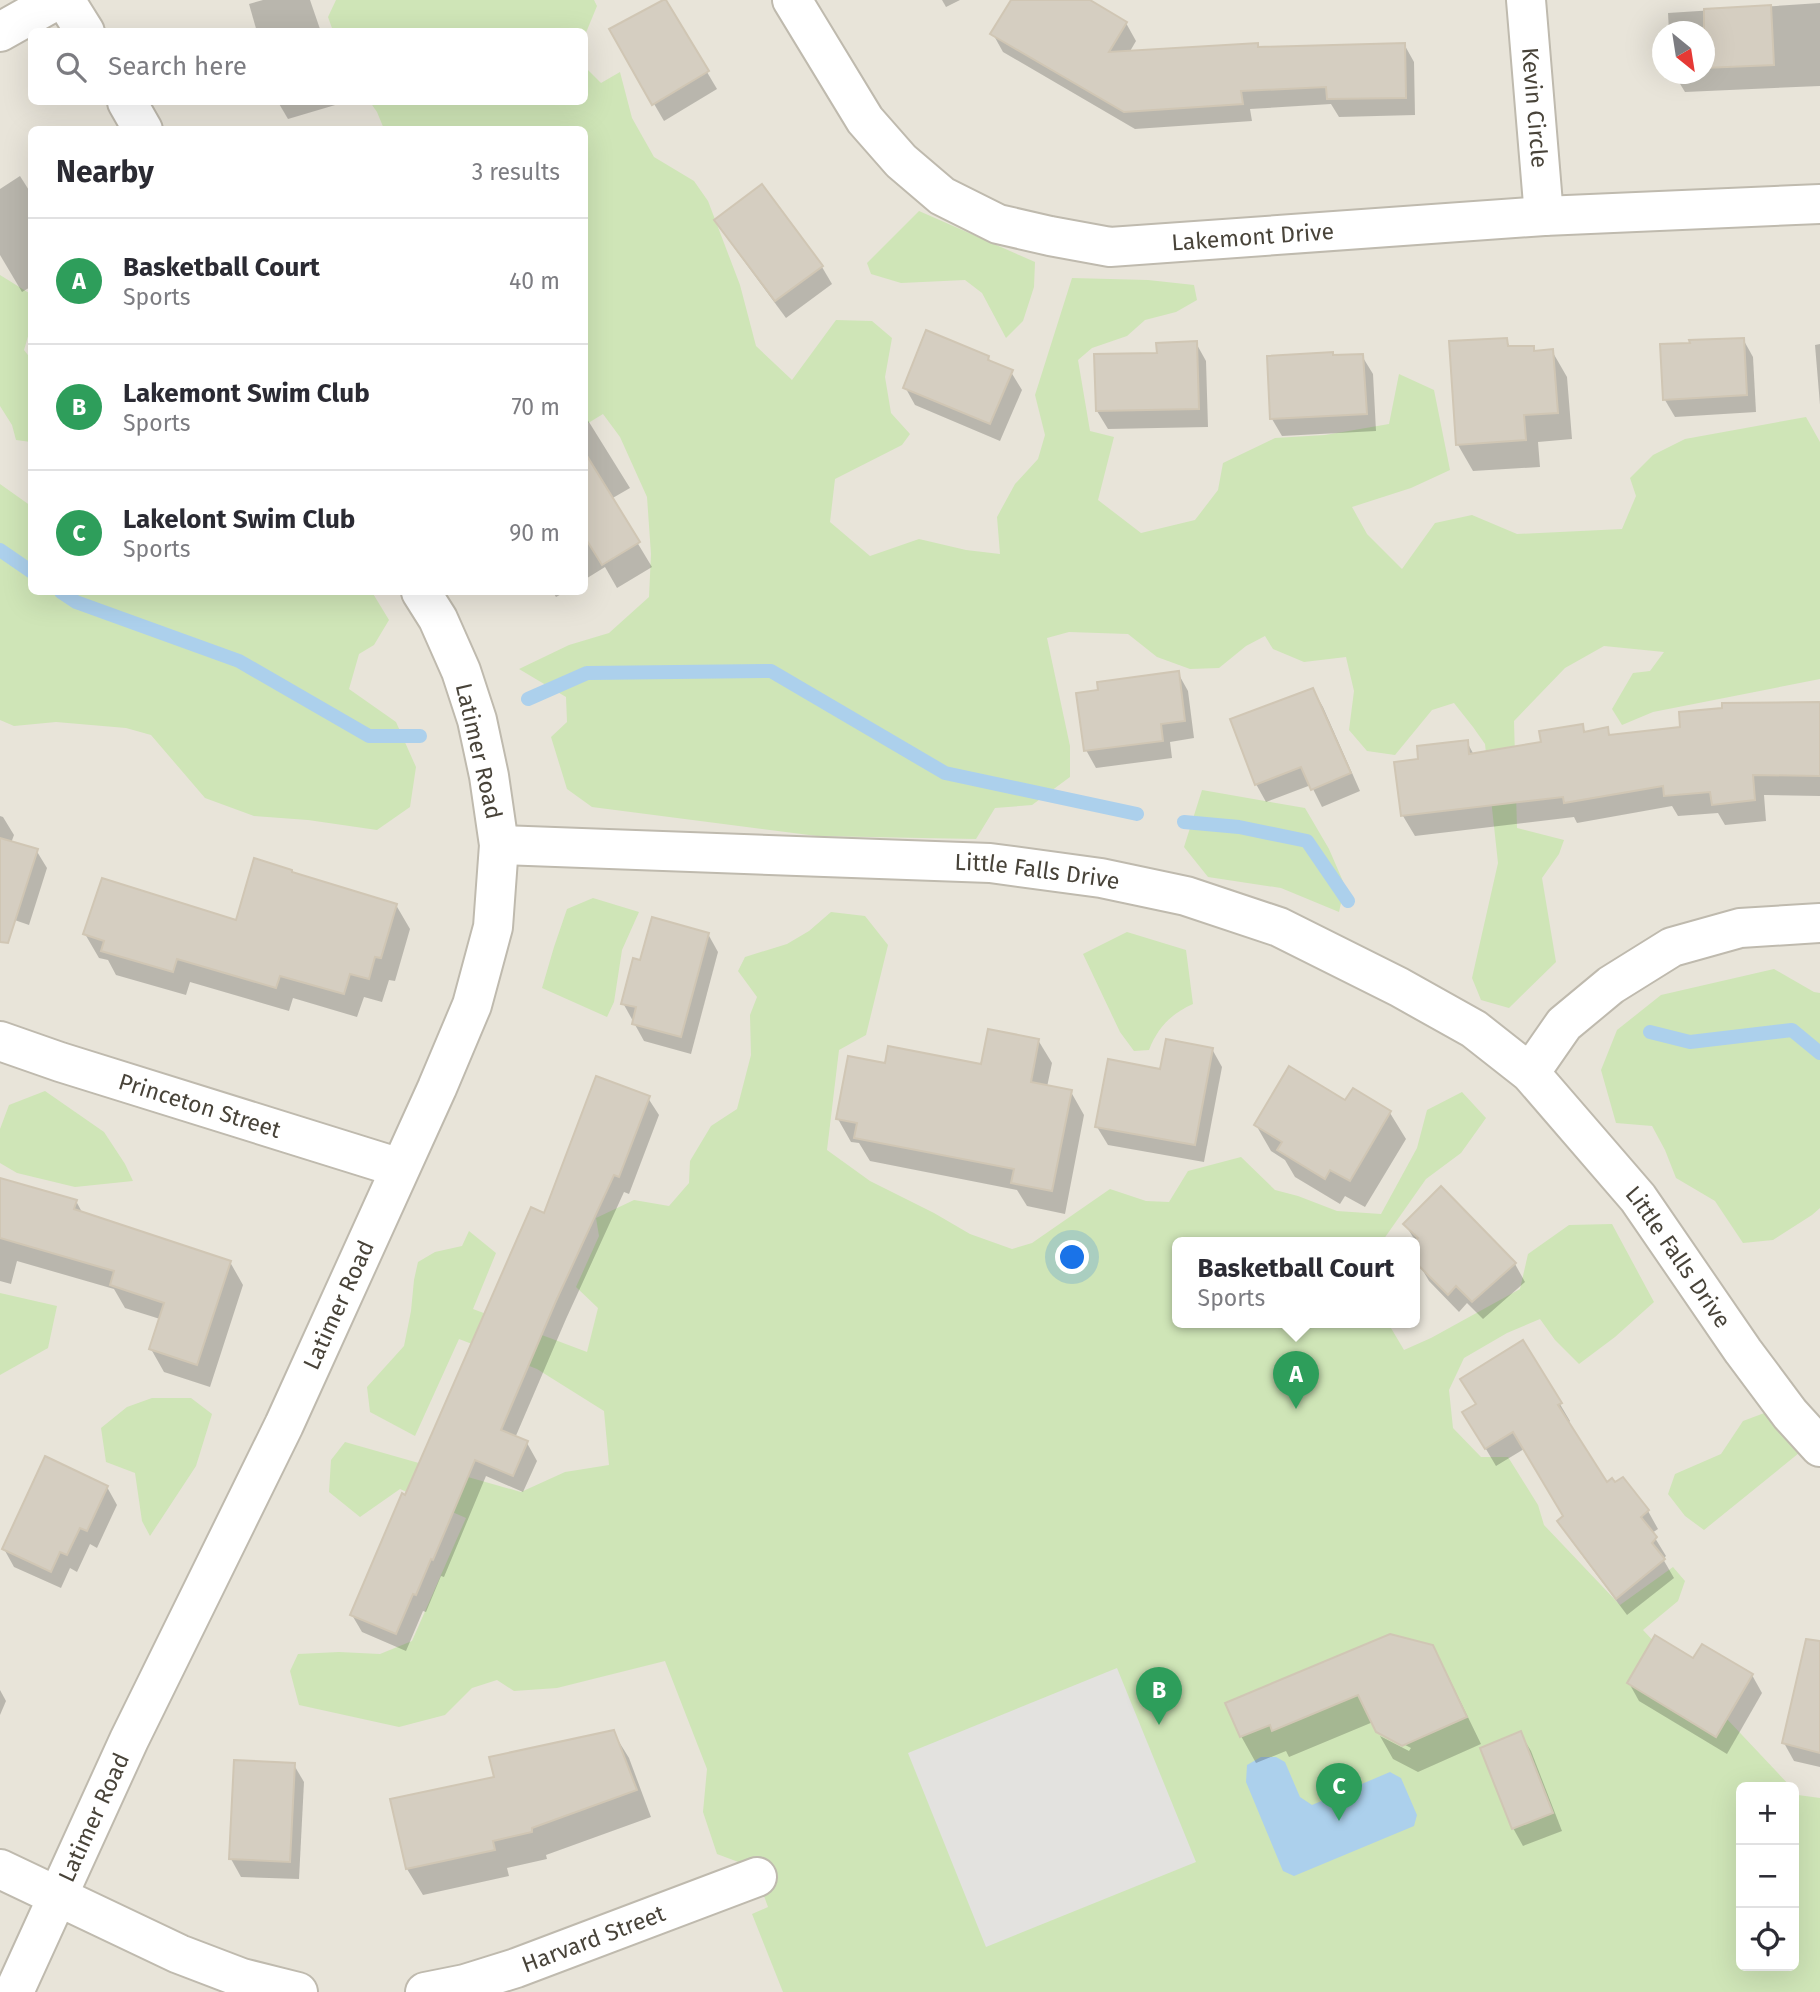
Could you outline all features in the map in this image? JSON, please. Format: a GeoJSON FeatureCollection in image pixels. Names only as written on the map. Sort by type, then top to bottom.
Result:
{"type":"FeatureCollection","features":[{"type":"Feature","properties":{"kind":"street"},"geometry":{"type":"LineString","coordinates":[[0,32],[57,0]]}},
{"type":"Feature","properties":{"kind":"street"},"geometry":{"type":"LineString","coordinates":[[65,0],[82,28]]}},
{"type":"Feature","properties":{"kind":"street","name":"Lakemont Drive"},"geometry":{"type":"LineString","coordinates":[[792,0],[864,120],[901,161],[942,196],[998,224],[1050,236],[1110,247],[1544,216],[1820,204]]}},
{"type":"Feature","properties":{"kind":"street","name":"Kevin Circle"},"geometry":{"type":"LineString","coordinates":[[1526,0],[1544,216]]}},
{"type":"Feature","properties":{"kind":"street"},"geometry":{"type":"LineString","coordinates":[[129,105],[141,126]]}},
{"type":"Feature","properties":{"kind":"street","name":"Latimer Road"},"geometry":{"type":"LineString","coordinates":[[14,1992],[129,1740],[284,1425],[472,1005],[493,927],[499,845],[489,776],[477,720],[461,671],[438,620],[423,595]]}},
{"type":"Feature","properties":{"kind":"street","name":"Little Falls Drive"},"geometry":{"type":"LineString","coordinates":[[499,845],[990,863],[1101,878],[1186,896],[1279,927],[1380,977],[1474,1029],[1530,1073],[1638,1198],[1743,1351],[1790,1414],[1820,1447]]}},
{"type":"Feature","properties":{"kind":"street"},"geometry":{"type":"LineString","coordinates":[[1530,1073],[1564,1024],[1611,985],[1672,947],[1740,928],[1820,923]]}},
{"type":"Feature","properties":{"kind":"street","name":"Princeton Street"},"geometry":{"type":"LineString","coordinates":[[0,1041],[400,1168]]}},
{"type":"Feature","properties":{"kind":"street"},"geometry":{"type":"LineString","coordinates":[[0,1869],[179,1954],[242,1978],[299,1992]]}},
{"type":"Feature","properties":{"kind":"street","name":"Harvard Street"},"geometry":{"type":"LineString","coordinates":[[425,1992],[466,1984],[516,1968],[757,1877]]}},
{"type":"Feature","properties":{"kind":"shaded area"},"geometry":{"type":"Polygon","coordinates":[[[0,0],[1820,0],[1820,1853],[1799,1857],[1799,1782],[1737,1782],[1348,1328],[1420,1328],[1420,1237],[1172,1237],[1172,1253],[799,1992],[0,1992],[0,0]]]}},
{"type":"Feature","properties":{"kind":"shaded area"},"geometry":{"type":"Polygon","coordinates":[[[1117,1668],[1196,1862],[986,1947],[908,1753],[1117,1668]]]}},
{"type":"Feature","properties":{"kind":"green space"},"geometry":{"type":"Polygon","coordinates":[[[336,0],[594,0],[597,6],[588,28],[332,28],[328,17],[336,0]]]}},
{"type":"Feature","properties":{"kind":"green space"},"geometry":{"type":"Polygon","coordinates":[[[588,70],[601,83],[620,72],[632,118],[654,157],[694,181],[708,201],[740,285],[756,346],[792,380],[836,320],[872,321],[892,338],[885,377],[891,413],[910,434],[902,445],[835,479],[830,522],[870,556],[919,539],[966,550],[1000,554],[997,517],[1015,484],[1038,459],[1045,435],[1035,395],[1072,278],[1148,280],[1194,285],[1197,300],[1176,312],[1145,320],[1127,336],[1092,348],[1078,360],[1090,431],[1114,437],[1098,500],[1141,533],[1195,520],[1218,490],[1223,463],[1275,438],[1325,435],[1389,424],[1399,374],[1434,390],[1450,470],[1411,488],[1352,507],[1367,534],[1402,569],[1435,523],[1472,515],[1517,534],[1622,529],[1636,496],[1630,478],[1653,455],[1685,439],[1806,417],[1820,442],[1820,679],[1653,712],[1622,725],[1612,709],[1633,673],[1650,671],[1664,652],[1604,646],[1565,668],[1514,721],[1517,828],[1564,840],[1559,854],[1542,878],[1556,962],[1509,1008],[1481,1000],[1472,978],[1498,863],[1485,744],[1454,703],[1432,710],[1395,755],[1367,751],[1349,730],[1354,691],[1346,657],[1304,662],[1273,649],[1265,636],[1246,646],[1219,668],[1190,669],[1157,657],[1128,634],[1069,632],[1047,638],[1070,746],[1070,777],[1032,805],[995,808],[976,839],[817,836],[592,807],[567,789],[551,737],[567,722],[566,697],[519,669],[569,645],[609,633],[649,597],[651,554],[647,497],[620,437],[603,414],[588,423],[588,126],[383,126],[372,105],[588,105],[588,70]]]}},
{"type":"Feature","properties":{"kind":"green space"},"geometry":{"type":"Polygon","coordinates":[[[919,211],[1035,262],[1034,287],[1023,321],[1006,338],[982,293],[965,280],[901,283],[871,274],[867,263],[919,211]]]}},
{"type":"Feature","properties":{"kind":"green space"},"geometry":{"type":"Polygon","coordinates":[[[0,275],[28,292],[28,336],[24,350],[28,355],[28,442],[16,440],[12,425],[0,406],[0,275]]]}},
{"type":"Feature","properties":{"kind":"green space"},"geometry":{"type":"Polygon","coordinates":[[[0,484],[28,504],[28,595],[374,595],[389,620],[374,645],[359,654],[349,689],[396,722],[416,767],[410,807],[377,830],[308,820],[254,816],[205,798],[151,735],[126,728],[56,722],[14,726],[0,720],[0,484]]]}},
{"type":"Feature","properties":{"kind":"green space"},"geometry":{"type":"Polygon","coordinates":[[[1202,790],[1305,808],[1329,849],[1345,886],[1339,912],[1281,888],[1208,877],[1184,847],[1202,790]]]}},
{"type":"Feature","properties":{"kind":"green space"},"geometry":{"type":"Polygon","coordinates":[[[593,898],[639,912],[622,950],[614,1002],[607,1017],[542,988],[567,909],[593,898]]]}},
{"type":"Feature","properties":{"kind":"green space"},"geometry":{"type":"Polygon","coordinates":[[[831,912],[865,916],[888,945],[866,1035],[839,1050],[827,1150],[870,1181],[970,1234],[1012,1249],[1032,1243],[1110,1189],[1146,1201],[1169,1202],[1188,1171],[1241,1157],[1275,1190],[1337,1211],[1381,1214],[1417,1148],[1427,1110],[1462,1092],[1486,1118],[1461,1153],[1426,1179],[1385,1237],[1172,1237],[1172,1328],[1391,1328],[1404,1350],[1520,1289],[1528,1254],[1569,1225],[1612,1224],[1654,1302],[1615,1337],[1579,1364],[1555,1340],[1540,1319],[1507,1333],[1464,1358],[1449,1390],[1453,1428],[1481,1457],[1508,1457],[1538,1505],[1544,1525],[1620,1605],[1673,1567],[1685,1581],[1678,1601],[1643,1630],[1786,1782],[1736,1782],[1736,1971],[1799,1971],[1799,1795],[1820,1798],[1820,1992],[783,1992],[752,1914],[768,1907],[751,1860],[741,1863],[717,1854],[703,1812],[707,1769],[665,1661],[557,1688],[514,1691],[497,1680],[472,1688],[445,1715],[399,1727],[299,1705],[290,1671],[298,1654],[380,1654],[412,1641],[466,1518],[400,1489],[360,1517],[329,1492],[331,1460],[345,1442],[521,1492],[565,1472],[609,1465],[604,1411],[537,1369],[459,1339],[415,1436],[370,1412],[367,1387],[404,1346],[418,1262],[435,1252],[462,1246],[469,1231],[496,1253],[473,1309],[587,1352],[598,1308],[576,1287],[599,1236],[596,1218],[634,1200],[669,1206],[689,1183],[690,1161],[711,1126],[737,1109],[751,1055],[750,1015],[757,997],[738,971],[745,957],[787,944],[809,931],[831,912]]]}},
{"type":"Feature","properties":{"kind":"green space"},"geometry":{"type":"Polygon","coordinates":[[[1127,932],[1186,950],[1193,1004],[1166,1022],[1149,1050],[1134,1051],[1120,1032],[1083,954],[1127,932]]]}},
{"type":"Feature","properties":{"kind":"green space"},"geometry":{"type":"Polygon","coordinates":[[[1774,969],[1820,993],[1820,1208],[1773,1240],[1743,1243],[1715,1201],[1676,1178],[1652,1126],[1616,1123],[1601,1070],[1617,1030],[1661,995],[1774,969]]]}},
{"type":"Feature","properties":{"kind":"green space"},"geometry":{"type":"Polygon","coordinates":[[[45,1091],[104,1132],[133,1181],[75,1187],[17,1173],[0,1163],[0,1129],[9,1105],[45,1091]]]}},
{"type":"Feature","properties":{"kind":"green space"},"geometry":{"type":"Polygon","coordinates":[[[0,1293],[57,1306],[48,1348],[0,1375],[0,1293]]]}},
{"type":"Feature","properties":{"kind":"green space"},"geometry":{"type":"Polygon","coordinates":[[[152,1398],[191,1398],[212,1414],[196,1466],[150,1536],[142,1521],[135,1473],[106,1462],[101,1428],[127,1407],[152,1398]]]}},
{"type":"Feature","properties":{"kind":"green space"},"geometry":{"type":"Polygon","coordinates":[[[1767,1412],[1799,1453],[1704,1530],[1685,1516],[1668,1494],[1675,1474],[1721,1454],[1743,1421],[1767,1412]]]}},
{"type":"Feature","properties":{"kind":"water"},"geometry":{"type":"Polygon","coordinates":[[[1261,1757],[1276,1757],[1285,1762],[1300,1797],[1312,1805],[1390,1772],[1401,1778],[1417,1815],[1414,1826],[1294,1876],[1283,1871],[1246,1782],[1247,1765],[1261,1757]]]}},
{"type":"Feature","properties":{"kind":"building"},"geometry":{"type":"Polygon","coordinates":[[[666,0],[709,71],[652,105],[609,29],[666,0]]]}},
{"type":"Feature","properties":{"kind":"building"},"geometry":{"type":"Polygon","coordinates":[[[1011,0],[1090,0],[1127,22],[1109,52],[1258,43],[1258,47],[1405,43],[1406,98],[1327,99],[1326,87],[1241,91],[1243,104],[1124,112],[990,34],[1011,0]]]}},
{"type":"Feature","properties":{"kind":"building"},"geometry":{"type":"Polygon","coordinates":[[[1771,5],[1774,65],[1715,68],[1715,21],[1704,21],[1704,9],[1771,5]]]}},
{"type":"Feature","properties":{"kind":"building"},"geometry":{"type":"Polygon","coordinates":[[[762,184],[823,266],[775,301],[714,220],[762,184]]]}},
{"type":"Feature","properties":{"kind":"building"},"geometry":{"type":"Polygon","coordinates":[[[926,330],[989,356],[988,360],[1013,370],[990,424],[903,388],[926,330]]]}},
{"type":"Feature","properties":{"kind":"building"},"geometry":{"type":"Polygon","coordinates":[[[1507,338],[1508,346],[1534,346],[1534,351],[1553,349],[1558,413],[1524,415],[1526,440],[1456,445],[1449,341],[1507,338]]]}},
{"type":"Feature","properties":{"kind":"building"},"geometry":{"type":"Polygon","coordinates":[[[1744,338],[1747,395],[1663,400],[1660,344],[1744,338]]]}},
{"type":"Feature","properties":{"kind":"building"},"geometry":{"type":"Polygon","coordinates":[[[1197,341],[1199,409],[1096,411],[1094,354],[1157,353],[1156,343],[1197,341]]]}},
{"type":"Feature","properties":{"kind":"building"},"geometry":{"type":"Polygon","coordinates":[[[1333,352],[1333,355],[1363,354],[1367,414],[1270,419],[1267,356],[1333,352]]]}},
{"type":"Feature","properties":{"kind":"building"},"geometry":{"type":"Polygon","coordinates":[[[588,458],[640,542],[602,565],[588,542],[588,458]]]}},
{"type":"Feature","properties":{"kind":"building"},"geometry":{"type":"Polygon","coordinates":[[[1179,671],[1185,721],[1161,724],[1163,741],[1084,751],[1076,693],[1098,690],[1097,682],[1179,671]]]}},
{"type":"Feature","properties":{"kind":"building"},"geometry":{"type":"Polygon","coordinates":[[[1313,688],[1351,773],[1311,790],[1301,767],[1255,785],[1230,719],[1313,688]]]}},
{"type":"Feature","properties":{"kind":"building"},"geometry":{"type":"Polygon","coordinates":[[[1820,702],[1820,776],[1753,775],[1755,800],[1712,805],[1710,792],[1664,796],[1663,786],[1564,803],[1563,797],[1401,816],[1394,762],[1418,759],[1417,746],[1468,740],[1469,754],[1541,742],[1539,731],[1583,724],[1584,732],[1608,727],[1609,735],[1680,727],[1679,712],[1722,708],[1722,703],[1820,702]]]}},
{"type":"Feature","properties":{"kind":"building"},"geometry":{"type":"Polygon","coordinates":[[[0,838],[38,849],[8,943],[0,942],[0,838]]]}},
{"type":"Feature","properties":{"kind":"building"},"geometry":{"type":"Polygon","coordinates":[[[254,858],[397,904],[381,958],[375,957],[369,979],[350,974],[344,994],[280,976],[276,988],[177,959],[173,972],[101,951],[104,941],[83,934],[102,878],[236,920],[254,858]]]}},
{"type":"Feature","properties":{"kind":"building"},"geometry":{"type":"Polygon","coordinates":[[[652,917],[709,933],[681,1037],[632,1024],[636,1007],[621,1004],[633,958],[640,960],[652,917]]]}},
{"type":"Feature","properties":{"kind":"building"},"geometry":{"type":"Polygon","coordinates":[[[988,1029],[1039,1039],[1031,1082],[1072,1090],[1052,1191],[1011,1183],[1014,1169],[854,1138],[857,1123],[836,1119],[848,1056],[885,1063],[888,1046],[981,1064],[988,1029]]]}},
{"type":"Feature","properties":{"kind":"building"},"geometry":{"type":"Polygon","coordinates":[[[1166,1039],[1213,1048],[1195,1145],[1095,1127],[1108,1059],[1160,1069],[1166,1039]]]}},
{"type":"Feature","properties":{"kind":"building"},"geometry":{"type":"Polygon","coordinates":[[[1289,1066],[1345,1100],[1353,1088],[1391,1111],[1350,1181],[1330,1170],[1325,1179],[1277,1150],[1282,1142],[1254,1125],[1289,1066]]]}},
{"type":"Feature","properties":{"kind":"building"},"geometry":{"type":"Polygon","coordinates":[[[596,1076],[650,1096],[619,1177],[614,1175],[501,1430],[528,1441],[513,1476],[475,1460],[433,1560],[431,1559],[416,1595],[413,1594],[396,1634],[350,1615],[531,1207],[544,1213],[596,1076]]]}},
{"type":"Feature","properties":{"kind":"building"},"geometry":{"type":"Polygon","coordinates":[[[0,1178],[77,1200],[74,1209],[231,1261],[197,1365],[149,1349],[164,1303],[110,1285],[114,1271],[0,1238],[0,1178]]]}},
{"type":"Feature","properties":{"kind":"building"},"geometry":{"type":"Polygon","coordinates":[[[1441,1186],[1516,1263],[1472,1302],[1456,1286],[1448,1295],[1420,1267],[1420,1237],[1403,1224],[1441,1186]]]}},
{"type":"Feature","properties":{"kind":"building"},"geometry":{"type":"Polygon","coordinates":[[[1523,1340],[1562,1403],[1558,1405],[1607,1482],[1612,1478],[1615,1482],[1623,1477],[1649,1510],[1641,1517],[1657,1537],[1652,1543],[1665,1559],[1616,1599],[1557,1521],[1563,1516],[1513,1432],[1485,1449],[1462,1412],[1476,1404],[1460,1379],[1523,1340]]]}},
{"type":"Feature","properties":{"kind":"building"},"geometry":{"type":"Polygon","coordinates":[[[45,1456],[108,1486],[87,1531],[80,1528],[67,1555],[60,1552],[51,1572],[2,1549],[45,1456]]]}},
{"type":"Feature","properties":{"kind":"building"},"geometry":{"type":"Polygon","coordinates":[[[1390,1634],[1433,1645],[1467,1717],[1402,1746],[1376,1732],[1358,1695],[1272,1731],[1270,1725],[1240,1737],[1225,1703],[1390,1634]]]}},
{"type":"Feature","properties":{"kind":"building"},"geometry":{"type":"Polygon","coordinates":[[[1655,1635],[1693,1658],[1702,1644],[1753,1674],[1716,1737],[1627,1683],[1655,1635]]]}},
{"type":"Feature","properties":{"kind":"building"},"geometry":{"type":"Polygon","coordinates":[[[1806,1639],[1820,1641],[1820,1753],[1782,1743],[1806,1639]]]}},
{"type":"Feature","properties":{"kind":"building"},"geometry":{"type":"Polygon","coordinates":[[[614,1730],[637,1790],[532,1828],[532,1832],[493,1841],[495,1850],[406,1869],[390,1799],[494,1777],[489,1757],[614,1730]]]}},
{"type":"Feature","properties":{"kind":"building"},"geometry":{"type":"Polygon","coordinates":[[[1521,1731],[1553,1813],[1512,1829],[1480,1748],[1521,1731]]]}},
{"type":"Feature","properties":{"kind":"building"},"geometry":{"type":"Polygon","coordinates":[[[234,1760],[295,1763],[290,1862],[229,1859],[234,1760]]]}},
{"type":"Feature","properties":{"kind":"waterway"},"geometry":{"type":"LineString","coordinates":[[0,550],[28,569]]}},
{"type":"Feature","properties":{"kind":"waterway"},"geometry":{"type":"LineString","coordinates":[[66,595],[76,602],[239,661],[369,736],[420,736]]}},
{"type":"Feature","properties":{"kind":"waterway"},"geometry":{"type":"LineString","coordinates":[[528,699],[587,673],[771,671],[945,773],[1137,814]]}},
{"type":"Feature","properties":{"kind":"waterway"},"geometry":{"type":"LineString","coordinates":[[1184,822],[1239,827],[1307,841],[1348,901]]}},
{"type":"Feature","properties":{"kind":"waterway"},"geometry":{"type":"LineString","coordinates":[[1650,1032],[1690,1042],[1792,1030],[1820,1053]]}},
{"type":"Feature","properties":{"kind":"place","name":"Basketball Court"},"geometry":{"type":"Point","coordinates":[1296,1409]}},
{"type":"Feature","properties":{"kind":"place","name":"Lakemont Swim Club"},"geometry":{"type":"Point","coordinates":[1159,1725]}},
{"type":"Feature","properties":{"kind":"place","name":"Lakelont Swim Club"},"geometry":{"type":"Point","coordinates":[1339,1821]}}]}
